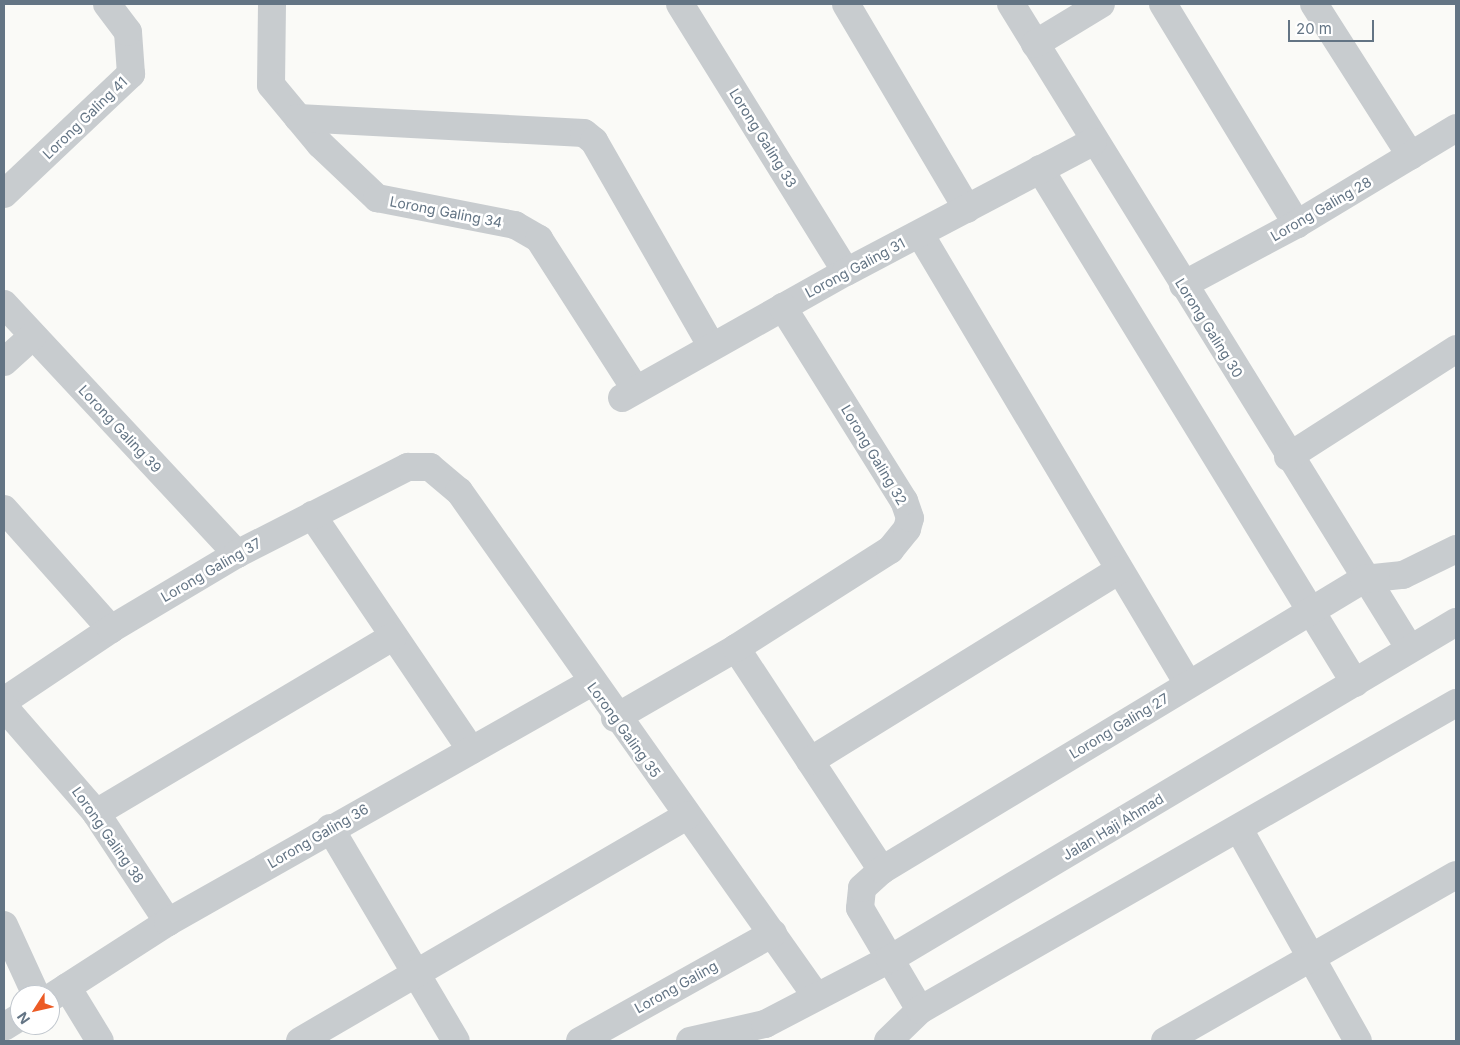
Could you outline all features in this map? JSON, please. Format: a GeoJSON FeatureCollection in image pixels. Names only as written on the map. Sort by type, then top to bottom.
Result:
{"type":"FeatureCollection","features":[{"type":"Feature","properties":{"kind":"street","name":"Lorong Galing 41"},"geometry":{"type":"LineString","coordinates":[[4,194],[131,74],[128,32],[107,4]]}},
{"type":"Feature","properties":{"kind":"street","name":"Lorong Galing 34"},"geometry":{"type":"LineString","coordinates":[[272,4],[271,85],[298,118],[377,198],[515,225],[540,239],[628,394]]}},
{"type":"Feature","properties":{"kind":"street","name":"Lorong Galing 33"},"geometry":{"type":"LineString","coordinates":[[680,4],[846,272]]}},
{"type":"Feature","properties":{"kind":"street"},"geometry":{"type":"LineString","coordinates":[[846,4],[967,209]]}},
{"type":"Feature","properties":{"kind":"street","name":"Lorong Galing 30"},"geometry":{"type":"LineString","coordinates":[[1011,4],[1093,142],[1364,579],[1410,649]]}},
{"type":"Feature","properties":{"kind":"street"},"geometry":{"type":"LineString","coordinates":[[1035,44],[1101,4]]}},
{"type":"Feature","properties":{"kind":"street"},"geometry":{"type":"LineString","coordinates":[[1163,4],[1297,224]]}},
{"type":"Feature","properties":{"kind":"street"},"geometry":{"type":"LineString","coordinates":[[1314,4],[1411,156]]}},
{"type":"Feature","properties":{"kind":"street"},"geometry":{"type":"LineString","coordinates":[[298,118],[584,133],[594,141],[712,347]]}},
{"type":"Feature","properties":{"kind":"street","name":"Lorong Galing 28"},"geometry":{"type":"LineString","coordinates":[[1183,285],[1297,224],[1456,128]]}},
{"type":"Feature","properties":{"kind":"street","name":"Lorong Galing 31"},"geometry":{"type":"LineString","coordinates":[[628,394],[846,272],[1093,142]]}},
{"type":"Feature","properties":{"kind":"street"},"geometry":{"type":"LineString","coordinates":[[1040,169],[1355,682]]}},
{"type":"Feature","properties":{"kind":"street"},"geometry":{"type":"LineString","coordinates":[[920,234],[1188,684]]}},
{"type":"Feature","properties":{"kind":"street","name":"Lorong Galing 39"},"geometry":{"type":"LineString","coordinates":[[4,304],[237,554]]}},
{"type":"Feature","properties":{"kind":"street","name":"Lorong Galing 32"},"geometry":{"type":"LineString","coordinates":[[615,718],[736,648],[890,550],[901,540],[910,518],[904,501],[783,307]]}},
{"type":"Feature","properties":{"kind":"street"},"geometry":{"type":"LineString","coordinates":[[4,362],[33,336]]}},
{"type":"Feature","properties":{"kind":"street"},"geometry":{"type":"LineString","coordinates":[[1288,457],[1456,349]]}},
{"type":"Feature","properties":{"kind":"street","name":"Lorong Galing 37"},"geometry":{"type":"LineString","coordinates":[[4,701],[111,629],[237,554],[408,467],[430,467]]}},
{"type":"Feature","properties":{"kind":"street","name":"Lorong Galing 35"},"geometry":{"type":"LineString","coordinates":[[430,467],[459,491],[615,718],[816,996]]}},
{"type":"Feature","properties":{"kind":"street"},"geometry":{"type":"LineString","coordinates":[[4,509],[111,629]]}},
{"type":"Feature","properties":{"kind":"street"},"geometry":{"type":"LineString","coordinates":[[312,515],[471,750]]}},
{"type":"Feature","properties":{"kind":"street","name":"Lorong Galing 27"},"geometry":{"type":"LineString","coordinates":[[920,1010],[860,908],[862,888],[882,870],[1364,579],[1403,575],[1456,549]]}},
{"type":"Feature","properties":{"kind":"street"},"geometry":{"type":"LineString","coordinates":[[810,761],[1119,570]]}},
{"type":"Feature","properties":{"kind":"street","name":"Jalan Haji Ahmad"},"geometry":{"type":"LineString","coordinates":[[691,1041],[757,1033],[816,996],[890,959],[1456,622]]}},
{"type":"Feature","properties":{"kind":"street"},"geometry":{"type":"LineString","coordinates":[[96,813],[394,636]]}},
{"type":"Feature","properties":{"kind":"street"},"geometry":{"type":"LineString","coordinates":[[736,648],[882,870]]}},
{"type":"Feature","properties":{"kind":"street","name":"Lorong Galing 36"},"geometry":{"type":"LineString","coordinates":[[60,991],[168,922],[330,828],[591,683]]}},
{"type":"Feature","properties":{"kind":"street"},"geometry":{"type":"LineString","coordinates":[[888,1041],[920,1010],[1456,703]]}},
{"type":"Feature","properties":{"kind":"street","name":"Lorong Galing 38"},"geometry":{"type":"LineString","coordinates":[[4,707],[96,813],[168,922]]}},
{"type":"Feature","properties":{"kind":"street"},"geometry":{"type":"LineString","coordinates":[[300,1041],[418,976],[687,816]]}},
{"type":"Feature","properties":{"kind":"street"},"geometry":{"type":"LineString","coordinates":[[330,828],[456,1041]]}},
{"type":"Feature","properties":{"kind":"street"},"geometry":{"type":"LineString","coordinates":[[1239,829],[1358,1041]]}},
{"type":"Feature","properties":{"kind":"street"},"geometry":{"type":"LineString","coordinates":[[1165,1041],[1313,960],[1456,875]]}},
{"type":"Feature","properties":{"kind":"street"},"geometry":{"type":"LineString","coordinates":[[4,925],[31,985]]}},
{"type":"Feature","properties":{"kind":"street","name":"Lorong Galing"},"geometry":{"type":"LineString","coordinates":[[580,1041],[772,933]]}},
{"type":"Feature","properties":{"kind":"street"},"geometry":{"type":"LineString","coordinates":[[60,994],[100,1041]]}}]}
